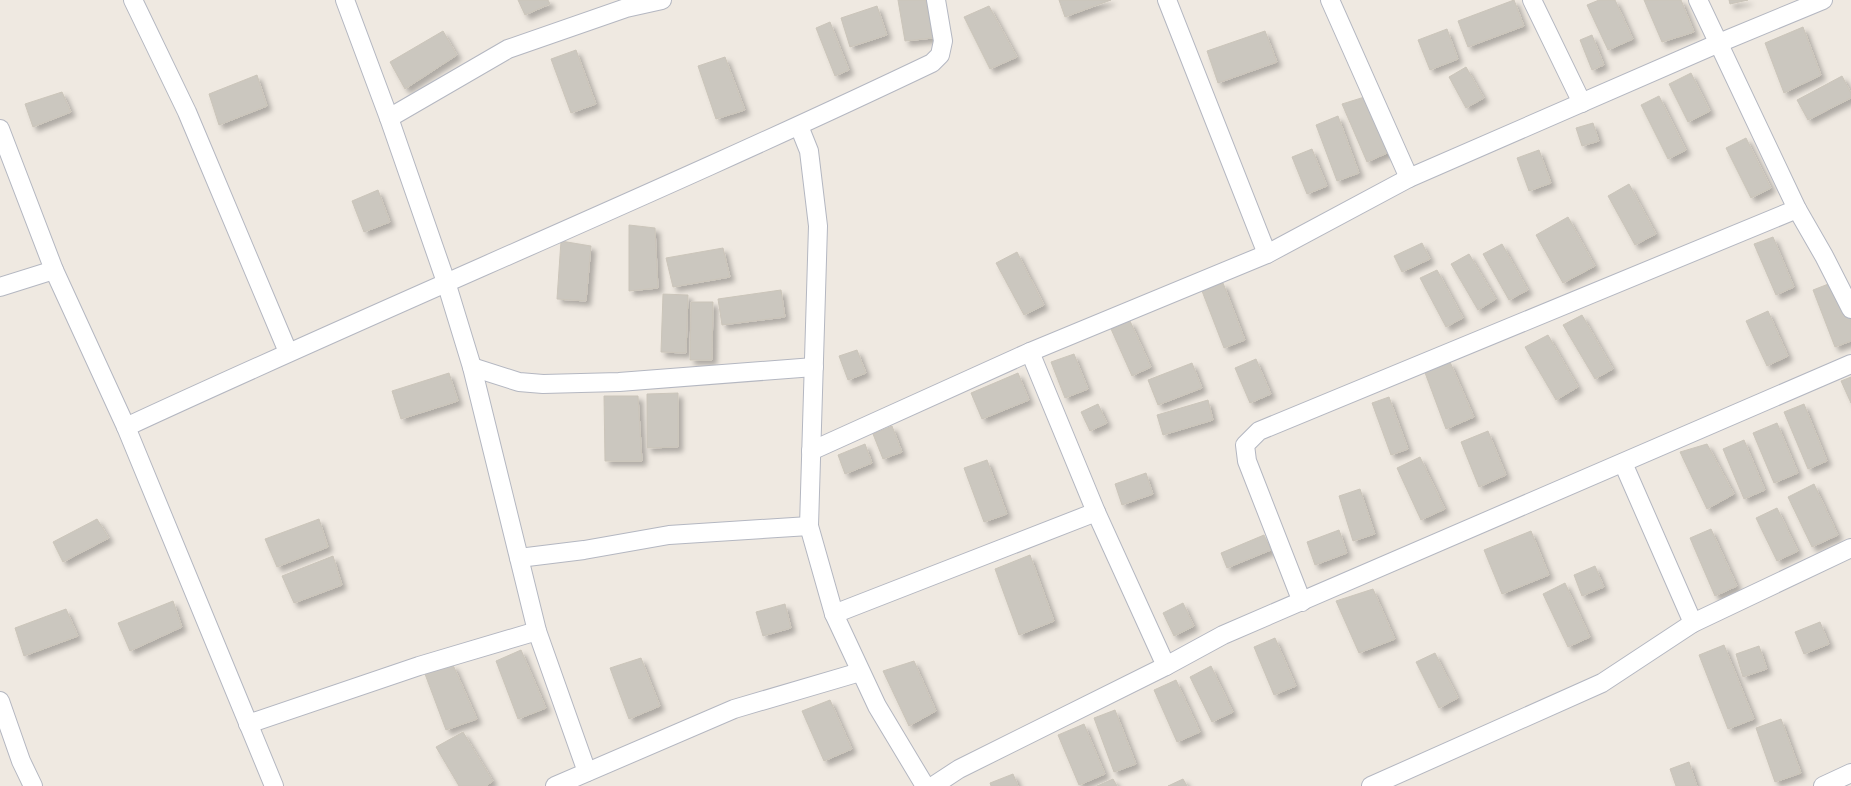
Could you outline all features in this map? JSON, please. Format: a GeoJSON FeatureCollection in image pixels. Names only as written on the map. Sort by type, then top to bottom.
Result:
{"type":"FeatureCollection","features":[{"type":"Feature","properties":{"kind":"street"},"geometry":{"type":"LineString","coordinates":[[133,0],[187,112],[288,352]]}},
{"type":"Feature","properties":{"kind":"street"},"geometry":{"type":"LineString","coordinates":[[345,0],[389,118],[446,282],[472,367],[537,631],[587,772]]}},
{"type":"Feature","properties":{"kind":"street"},"geometry":{"type":"LineString","coordinates":[[389,118],[508,49],[626,8],[662,0]]}},
{"type":"Feature","properties":{"kind":"street"},"geometry":{"type":"LineString","coordinates":[[126,427],[288,352],[799,126],[932,63],[940,56],[943,41],[936,0]]}},
{"type":"Feature","properties":{"kind":"street"},"geometry":{"type":"LineString","coordinates":[[1167,0],[1267,254]]}},
{"type":"Feature","properties":{"kind":"street"},"geometry":{"type":"LineString","coordinates":[[1330,0],[1409,178]]}},
{"type":"Feature","properties":{"kind":"street"},"geometry":{"type":"LineString","coordinates":[[1532,0],[1582,103]]}},
{"type":"Feature","properties":{"kind":"street"},"geometry":{"type":"LineString","coordinates":[[1698,0],[1797,209],[1824,256],[1851,310]]}},
{"type":"Feature","properties":{"kind":"street"},"geometry":{"type":"LineString","coordinates":[[811,450],[1030,352],[1267,254],[1409,178],[1822,0]]}},
{"type":"Feature","properties":{"kind":"street"},"geometry":{"type":"LineString","coordinates":[[799,126],[809,151],[818,226],[809,526],[834,614],[860,672],[877,706],[926,786]]}},
{"type":"Feature","properties":{"kind":"street"},"geometry":{"type":"LineString","coordinates":[[0,129],[54,270],[126,427],[274,786]]}},
{"type":"Feature","properties":{"kind":"street"},"geometry":{"type":"LineString","coordinates":[[1302,602],[1247,461],[1245,446],[1259,431],[1797,209]]}},
{"type":"Feature","properties":{"kind":"street"},"geometry":{"type":"LineString","coordinates":[[0,287],[54,270]]}},
{"type":"Feature","properties":{"kind":"street"},"geometry":{"type":"LineString","coordinates":[[1030,352],[1096,512],[1166,666]]}},
{"type":"Feature","properties":{"kind":"street"},"geometry":{"type":"LineString","coordinates":[[934,786],[959,769],[1166,666],[1223,635],[1851,364]]}},
{"type":"Feature","properties":{"kind":"street"},"geometry":{"type":"LineString","coordinates":[[472,367],[519,382],[543,384],[619,382],[814,368]]}},
{"type":"Feature","properties":{"kind":"street"},"geometry":{"type":"LineString","coordinates":[[1623,462],[1693,623]]}},
{"type":"Feature","properties":{"kind":"street"},"geometry":{"type":"LineString","coordinates":[[834,614],[1096,512]]}},
{"type":"Feature","properties":{"kind":"street"},"geometry":{"type":"LineString","coordinates":[[519,558],[584,550],[669,535],[809,526]]}},
{"type":"Feature","properties":{"kind":"street"},"geometry":{"type":"LineString","coordinates":[[1377,785],[1602,683],[1693,623],[1851,548]]}},
{"type":"Feature","properties":{"kind":"street"},"geometry":{"type":"LineString","coordinates":[[248,724],[419,666],[537,631]]}},
{"type":"Feature","properties":{"kind":"street"},"geometry":{"type":"LineString","coordinates":[[555,786],[734,708],[860,672]]}},
{"type":"Feature","properties":{"kind":"street"},"geometry":{"type":"LineString","coordinates":[[0,701],[32,786]]}},
{"type":"Feature","properties":{"kind":"street"},"geometry":{"type":"LineString","coordinates":[[1823,786],[1851,773]]}},
{"type":"Feature","properties":{"kind":"building"},"geometry":{"type":"Polygon","coordinates":[[[518,0],[548,0],[550,4],[525,15],[518,0]]]}},
{"type":"Feature","properties":{"kind":"building"},"geometry":{"type":"Polygon","coordinates":[[[898,0],[926,0],[933,38],[905,41],[898,0]]]}},
{"type":"Feature","properties":{"kind":"building"},"geometry":{"type":"Polygon","coordinates":[[[1059,0],[1111,0],[1065,17],[1059,0]]]}},
{"type":"Feature","properties":{"kind":"building"},"geometry":{"type":"Polygon","coordinates":[[[1514,0],[1524,26],[1468,47],[1458,21],[1514,0]]]}},
{"type":"Feature","properties":{"kind":"building"},"geometry":{"type":"Polygon","coordinates":[[[1599,0],[1615,0],[1633,39],[1608,50],[1587,5],[1599,0]]]}},
{"type":"Feature","properties":{"kind":"building"},"geometry":{"type":"Polygon","coordinates":[[[1644,0],[1681,0],[1694,32],[1662,42],[1644,0]]]}},
{"type":"Feature","properties":{"kind":"building"},"geometry":{"type":"Polygon","coordinates":[[[1729,0],[1748,0],[1730,4],[1729,0]]]}},
{"type":"Feature","properties":{"kind":"building"},"geometry":{"type":"Polygon","coordinates":[[[877,6],[887,35],[850,47],[841,18],[877,6]]]}},
{"type":"Feature","properties":{"kind":"building"},"geometry":{"type":"Polygon","coordinates":[[[989,6],[1017,57],[990,69],[964,17],[989,6]]]}},
{"type":"Feature","properties":{"kind":"building"},"geometry":{"type":"Polygon","coordinates":[[[830,22],[849,70],[835,76],[816,28],[830,22]]]}},
{"type":"Feature","properties":{"kind":"building"},"geometry":{"type":"Polygon","coordinates":[[[1803,27],[1821,75],[1784,93],[1765,43],[1803,27]]]}},
{"type":"Feature","properties":{"kind":"building"},"geometry":{"type":"Polygon","coordinates":[[[1447,29],[1458,59],[1430,70],[1418,40],[1447,29]]]}},
{"type":"Feature","properties":{"kind":"building"},"geometry":{"type":"Polygon","coordinates":[[[443,31],[457,55],[405,89],[390,62],[443,31]]]}},
{"type":"Feature","properties":{"kind":"building"},"geometry":{"type":"Polygon","coordinates":[[[1265,31],[1277,62],[1218,83],[1207,51],[1265,31]]]}},
{"type":"Feature","properties":{"kind":"building"},"geometry":{"type":"Polygon","coordinates":[[[1592,35],[1604,65],[1592,70],[1580,40],[1592,35]]]}},
{"type":"Feature","properties":{"kind":"building"},"geometry":{"type":"Polygon","coordinates":[[[576,50],[596,104],[571,113],[551,59],[576,50]]]}},
{"type":"Feature","properties":{"kind":"building"},"geometry":{"type":"Polygon","coordinates":[[[725,57],[745,110],[716,119],[698,66],[725,57]]]}},
{"type":"Feature","properties":{"kind":"building"},"geometry":{"type":"Polygon","coordinates":[[[1466,67],[1484,98],[1466,108],[1449,77],[1466,67]]]}},
{"type":"Feature","properties":{"kind":"building"},"geometry":{"type":"Polygon","coordinates":[[[1691,73],[1710,111],[1688,122],[1669,84],[1691,73]]]}},
{"type":"Feature","properties":{"kind":"building"},"geometry":{"type":"Polygon","coordinates":[[[257,75],[267,106],[219,125],[209,94],[257,75]]]}},
{"type":"Feature","properties":{"kind":"building"},"geometry":{"type":"Polygon","coordinates":[[[1842,76],[1851,93],[1851,98],[1808,120],[1797,100],[1842,76]]]}},
{"type":"Feature","properties":{"kind":"building"},"geometry":{"type":"Polygon","coordinates":[[[62,92],[71,112],[33,127],[25,104],[62,92]]]}},
{"type":"Feature","properties":{"kind":"building"},"geometry":{"type":"Polygon","coordinates":[[[1371,95],[1394,150],[1367,162],[1342,104],[1371,95]]]}},
{"type":"Feature","properties":{"kind":"building"},"geometry":{"type":"Polygon","coordinates":[[[1659,96],[1686,150],[1668,159],[1641,105],[1659,96]]]}},
{"type":"Feature","properties":{"kind":"building"},"geometry":{"type":"Polygon","coordinates":[[[1338,116],[1359,173],[1337,181],[1316,125],[1338,116]]]}},
{"type":"Feature","properties":{"kind":"building"},"geometry":{"type":"Polygon","coordinates":[[[1593,123],[1599,141],[1582,146],[1576,128],[1593,123]]]}},
{"type":"Feature","properties":{"kind":"building"},"geometry":{"type":"Polygon","coordinates":[[[1746,138],[1771,188],[1751,198],[1726,148],[1746,138]]]}},
{"type":"Feature","properties":{"kind":"building"},"geometry":{"type":"Polygon","coordinates":[[[1312,149],[1327,186],[1307,194],[1292,157],[1312,149]]]}},
{"type":"Feature","properties":{"kind":"building"},"geometry":{"type":"Polygon","coordinates":[[[1539,150],[1551,183],[1529,191],[1517,158],[1539,150]]]}},
{"type":"Feature","properties":{"kind":"building"},"geometry":{"type":"Polygon","coordinates":[[[1629,184],[1656,234],[1635,245],[1608,196],[1629,184]]]}},
{"type":"Feature","properties":{"kind":"building"},"geometry":{"type":"Polygon","coordinates":[[[378,190],[390,222],[364,232],[352,201],[378,190]]]}},
{"type":"Feature","properties":{"kind":"building"},"geometry":{"type":"Polygon","coordinates":[[[1568,217],[1595,266],[1563,283],[1536,235],[1568,217]]]}},
{"type":"Feature","properties":{"kind":"building"},"geometry":{"type":"Polygon","coordinates":[[[629,225],[655,228],[658,288],[629,291],[629,225]]]}},
{"type":"Feature","properties":{"kind":"building"},"geometry":{"type":"Polygon","coordinates":[[[1773,237],[1794,287],[1776,295],[1754,244],[1773,237]]]}},
{"type":"Feature","properties":{"kind":"building"},"geometry":{"type":"Polygon","coordinates":[[[561,241],[591,246],[586,301],[557,299],[561,241]]]}},
{"type":"Feature","properties":{"kind":"building"},"geometry":{"type":"Polygon","coordinates":[[[1422,243],[1430,259],[1402,272],[1394,256],[1422,243]]]}},
{"type":"Feature","properties":{"kind":"building"},"geometry":{"type":"Polygon","coordinates":[[[1502,244],[1528,290],[1509,300],[1483,254],[1502,244]]]}},
{"type":"Feature","properties":{"kind":"building"},"geometry":{"type":"Polygon","coordinates":[[[723,248],[730,277],[673,287],[666,258],[723,248]]]}},
{"type":"Feature","properties":{"kind":"building"},"geometry":{"type":"Polygon","coordinates":[[[1017,252],[1044,305],[1024,315],[996,263],[1017,252]]]}},
{"type":"Feature","properties":{"kind":"building"},"geometry":{"type":"Polygon","coordinates":[[[1469,254],[1496,299],[1478,310],[1451,264],[1469,254]]]}},
{"type":"Feature","properties":{"kind":"building"},"geometry":{"type":"Polygon","coordinates":[[[1437,270],[1463,318],[1446,327],[1420,278],[1437,270]]]}},
{"type":"Feature","properties":{"kind":"building"},"geometry":{"type":"Polygon","coordinates":[[[1836,281],[1851,317],[1851,341],[1835,347],[1813,290],[1836,281]]]}},
{"type":"Feature","properties":{"kind":"building"},"geometry":{"type":"Polygon","coordinates":[[[1223,283],[1245,340],[1224,348],[1202,291],[1223,283]]]}},
{"type":"Feature","properties":{"kind":"building"},"geometry":{"type":"Polygon","coordinates":[[[781,290],[785,317],[722,325],[718,299],[781,290]]]}},
{"type":"Feature","properties":{"kind":"building"},"geometry":{"type":"Polygon","coordinates":[[[663,294],[688,295],[686,353],[661,352],[663,294]]]}},
{"type":"Feature","properties":{"kind":"building"},"geometry":{"type":"Polygon","coordinates":[[[691,302],[713,302],[712,360],[690,360],[691,302]]]}},
{"type":"Feature","properties":{"kind":"building"},"geometry":{"type":"Polygon","coordinates":[[[1768,311],[1788,356],[1767,366],[1746,321],[1768,311]]]}},
{"type":"Feature","properties":{"kind":"building"},"geometry":{"type":"Polygon","coordinates":[[[1582,315],[1613,369],[1595,379],[1563,325],[1582,315]]]}},
{"type":"Feature","properties":{"kind":"building"},"geometry":{"type":"Polygon","coordinates":[[[1130,321],[1151,367],[1132,376],[1111,329],[1130,321]]]}},
{"type":"Feature","properties":{"kind":"building"},"geometry":{"type":"Polygon","coordinates":[[[1548,335],[1578,387],[1556,400],[1525,347],[1548,335]]]}},
{"type":"Feature","properties":{"kind":"building"},"geometry":{"type":"Polygon","coordinates":[[[857,350],[866,373],[848,380],[839,356],[857,350]]]}},
{"type":"Feature","properties":{"kind":"building"},"geometry":{"type":"Polygon","coordinates":[[[1074,354],[1088,389],[1065,398],[1051,362],[1074,354]]]}},
{"type":"Feature","properties":{"kind":"building"},"geometry":{"type":"Polygon","coordinates":[[[1256,359],[1271,394],[1250,403],[1235,368],[1256,359]]]}},
{"type":"Feature","properties":{"kind":"building"},"geometry":{"type":"Polygon","coordinates":[[[1450,362],[1474,417],[1446,429],[1424,370],[1450,362]]]}},
{"type":"Feature","properties":{"kind":"building"},"geometry":{"type":"Polygon","coordinates":[[[1192,363],[1202,388],[1158,405],[1148,380],[1192,363]]]}},
{"type":"Feature","properties":{"kind":"building"},"geometry":{"type":"Polygon","coordinates":[[[449,373],[458,401],[401,419],[392,391],[449,373]]]}},
{"type":"Feature","properties":{"kind":"building"},"geometry":{"type":"Polygon","coordinates":[[[1018,373],[1029,400],[982,419],[971,393],[1018,373]]]}},
{"type":"Feature","properties":{"kind":"building"},"geometry":{"type":"Polygon","coordinates":[[[1851,377],[1851,403],[1841,381],[1851,377]]]}},
{"type":"Feature","properties":{"kind":"building"},"geometry":{"type":"Polygon","coordinates":[[[678,393],[678,447],[647,448],[647,394],[678,393]]]}},
{"type":"Feature","properties":{"kind":"building"},"geometry":{"type":"Polygon","coordinates":[[[604,396],[638,396],[642,461],[605,461],[604,396]]]}},
{"type":"Feature","properties":{"kind":"building"},"geometry":{"type":"Polygon","coordinates":[[[1389,397],[1408,449],[1391,455],[1372,403],[1389,397]]]}},
{"type":"Feature","properties":{"kind":"building"},"geometry":{"type":"Polygon","coordinates":[[[1208,400],[1213,420],[1163,435],[1157,415],[1208,400]]]}},
{"type":"Feature","properties":{"kind":"building"},"geometry":{"type":"Polygon","coordinates":[[[1098,404],[1107,423],[1090,431],[1081,412],[1098,404]]]}},
{"type":"Feature","properties":{"kind":"building"},"geometry":{"type":"Polygon","coordinates":[[[1804,404],[1827,461],[1808,469],[1784,412],[1804,404]]]}},
{"type":"Feature","properties":{"kind":"building"},"geometry":{"type":"Polygon","coordinates":[[[1777,423],[1798,473],[1774,483],[1753,433],[1777,423]]]}},
{"type":"Feature","properties":{"kind":"building"},"geometry":{"type":"Polygon","coordinates":[[[892,426],[902,452],[883,459],[873,434],[892,426]]]}},
{"type":"Feature","properties":{"kind":"building"},"geometry":{"type":"Polygon","coordinates":[[[1488,431],[1506,475],[1479,487],[1461,442],[1488,431]]]}},
{"type":"Feature","properties":{"kind":"building"},"geometry":{"type":"Polygon","coordinates":[[[1744,440],[1765,490],[1744,499],[1723,449],[1744,440]]]}},
{"type":"Feature","properties":{"kind":"building"},"geometry":{"type":"Polygon","coordinates":[[[865,444],[872,463],[845,474],[838,455],[865,444]]]}},
{"type":"Feature","properties":{"kind":"building"},"geometry":{"type":"Polygon","coordinates":[[[1707,444],[1734,494],[1707,509],[1680,452],[1707,444]]]}},
{"type":"Feature","properties":{"kind":"building"},"geometry":{"type":"Polygon","coordinates":[[[1420,457],[1445,509],[1421,520],[1397,468],[1420,457]]]}},
{"type":"Feature","properties":{"kind":"building"},"geometry":{"type":"Polygon","coordinates":[[[987,460],[1007,514],[984,522],[964,468],[987,460]]]}},
{"type":"Feature","properties":{"kind":"building"},"geometry":{"type":"Polygon","coordinates":[[[1146,473],[1153,494],[1122,505],[1115,484],[1146,473]]]}},
{"type":"Feature","properties":{"kind":"building"},"geometry":{"type":"Polygon","coordinates":[[[1814,484],[1838,535],[1812,547],[1788,497],[1814,484]]]}},
{"type":"Feature","properties":{"kind":"building"},"geometry":{"type":"Polygon","coordinates":[[[1360,489],[1375,534],[1353,541],[1339,496],[1360,489]]]}},
{"type":"Feature","properties":{"kind":"building"},"geometry":{"type":"Polygon","coordinates":[[[1777,508],[1798,551],[1777,561],[1756,518],[1777,508]]]}},
{"type":"Feature","properties":{"kind":"building"},"geometry":{"type":"Polygon","coordinates":[[[97,519],[109,538],[63,562],[53,542],[97,519]]]}},
{"type":"Feature","properties":{"kind":"building"},"geometry":{"type":"Polygon","coordinates":[[[319,519],[328,547],[277,567],[265,539],[319,519]]]}},
{"type":"Feature","properties":{"kind":"building"},"geometry":{"type":"Polygon","coordinates":[[[1711,529],[1737,586],[1715,596],[1690,538],[1711,529]]]}},
{"type":"Feature","properties":{"kind":"building"},"geometry":{"type":"Polygon","coordinates":[[[1339,530],[1347,553],[1315,565],[1307,542],[1339,530]]]}},
{"type":"Feature","properties":{"kind":"building"},"geometry":{"type":"Polygon","coordinates":[[[1531,531],[1549,575],[1502,594],[1484,550],[1531,531]]]}},
{"type":"Feature","properties":{"kind":"building"},"geometry":{"type":"Polygon","coordinates":[[[1264,535],[1271,550],[1227,568],[1221,553],[1264,535]]]}},
{"type":"Feature","properties":{"kind":"building"},"geometry":{"type":"Polygon","coordinates":[[[1030,555],[1054,621],[1019,635],[995,569],[1030,555]]]}},
{"type":"Feature","properties":{"kind":"building"},"geometry":{"type":"Polygon","coordinates":[[[333,556],[342,585],[294,603],[282,576],[333,556]]]}},
{"type":"Feature","properties":{"kind":"building"},"geometry":{"type":"Polygon","coordinates":[[[1595,566],[1604,587],[1582,596],[1574,575],[1595,566]]]}},
{"type":"Feature","properties":{"kind":"building"},"geometry":{"type":"Polygon","coordinates":[[[1565,583],[1590,637],[1568,647],[1543,594],[1565,583]]]}},
{"type":"Feature","properties":{"kind":"building"},"geometry":{"type":"Polygon","coordinates":[[[1373,589],[1395,639],[1359,653],[1336,601],[1373,589]]]}},
{"type":"Feature","properties":{"kind":"building"},"geometry":{"type":"Polygon","coordinates":[[[173,601],[182,627],[130,651],[118,623],[173,601]]]}},
{"type":"Feature","properties":{"kind":"building"},"geometry":{"type":"Polygon","coordinates":[[[1183,603],[1194,626],[1174,636],[1163,613],[1183,603]]]}},
{"type":"Feature","properties":{"kind":"building"},"geometry":{"type":"Polygon","coordinates":[[[785,604],[791,628],[763,636],[756,612],[785,604]]]}},
{"type":"Feature","properties":{"kind":"building"},"geometry":{"type":"Polygon","coordinates":[[[66,609],[78,636],[24,656],[15,628],[66,609]]]}},
{"type":"Feature","properties":{"kind":"building"},"geometry":{"type":"Polygon","coordinates":[[[1820,622],[1829,644],[1804,654],[1795,632],[1820,622]]]}},
{"type":"Feature","properties":{"kind":"building"},"geometry":{"type":"Polygon","coordinates":[[[1275,638],[1296,686],[1274,695],[1254,647],[1275,638]]]}},
{"type":"Feature","properties":{"kind":"building"},"geometry":{"type":"Polygon","coordinates":[[[1724,645],[1754,719],[1728,729],[1699,655],[1724,645]]]}},
{"type":"Feature","properties":{"kind":"building"},"geometry":{"type":"Polygon","coordinates":[[[1759,646],[1767,669],[1743,677],[1736,654],[1759,646]]]}},
{"type":"Feature","properties":{"kind":"building"},"geometry":{"type":"Polygon","coordinates":[[[521,650],[546,708],[518,719],[496,661],[521,650]]]}},
{"type":"Feature","properties":{"kind":"building"},"geometry":{"type":"Polygon","coordinates":[[[1435,653],[1458,698],[1439,708],[1416,662],[1435,653]]]}},
{"type":"Feature","properties":{"kind":"building"},"geometry":{"type":"Polygon","coordinates":[[[641,658],[660,706],[629,719],[610,668],[641,658]]]}},
{"type":"Feature","properties":{"kind":"building"},"geometry":{"type":"Polygon","coordinates":[[[914,661],[936,711],[909,726],[883,671],[914,661]]]}},
{"type":"Feature","properties":{"kind":"building"},"geometry":{"type":"Polygon","coordinates":[[[453,665],[477,719],[446,730],[425,674],[453,665]]]}},
{"type":"Feature","properties":{"kind":"building"},"geometry":{"type":"Polygon","coordinates":[[[1211,666],[1233,712],[1212,722],[1190,677],[1211,666]]]}},
{"type":"Feature","properties":{"kind":"building"},"geometry":{"type":"Polygon","coordinates":[[[1176,680],[1200,732],[1177,742],[1154,690],[1176,680]]]}},
{"type":"Feature","properties":{"kind":"building"},"geometry":{"type":"Polygon","coordinates":[[[830,700],[852,749],[824,761],[802,711],[830,700]]]}},
{"type":"Feature","properties":{"kind":"building"},"geometry":{"type":"Polygon","coordinates":[[[1115,710],[1136,764],[1114,772],[1094,718],[1115,710]]]}},
{"type":"Feature","properties":{"kind":"building"},"geometry":{"type":"Polygon","coordinates":[[[1781,719],[1801,773],[1775,782],[1756,728],[1781,719]]]}},
{"type":"Feature","properties":{"kind":"building"},"geometry":{"type":"Polygon","coordinates":[[[1084,724],[1105,774],[1079,785],[1058,735],[1084,724]]]}},
{"type":"Feature","properties":{"kind":"building"},"geometry":{"type":"Polygon","coordinates":[[[463,732],[493,781],[486,786],[459,786],[436,747],[463,732]]]}},
{"type":"Feature","properties":{"kind":"building"},"geometry":{"type":"Polygon","coordinates":[[[1689,762],[1697,786],[1676,786],[1670,769],[1689,762]]]}},
{"type":"Feature","properties":{"kind":"building"},"geometry":{"type":"Polygon","coordinates":[[[1013,774],[1018,786],[991,786],[990,783],[1013,774]]]}},
{"type":"Feature","properties":{"kind":"building"},"geometry":{"type":"Polygon","coordinates":[[[1113,779],[1117,786],[1097,786],[1113,779]]]}},
{"type":"Feature","properties":{"kind":"building"},"geometry":{"type":"Polygon","coordinates":[[[1183,779],[1187,786],[1168,786],[1183,779]]]}}]}
